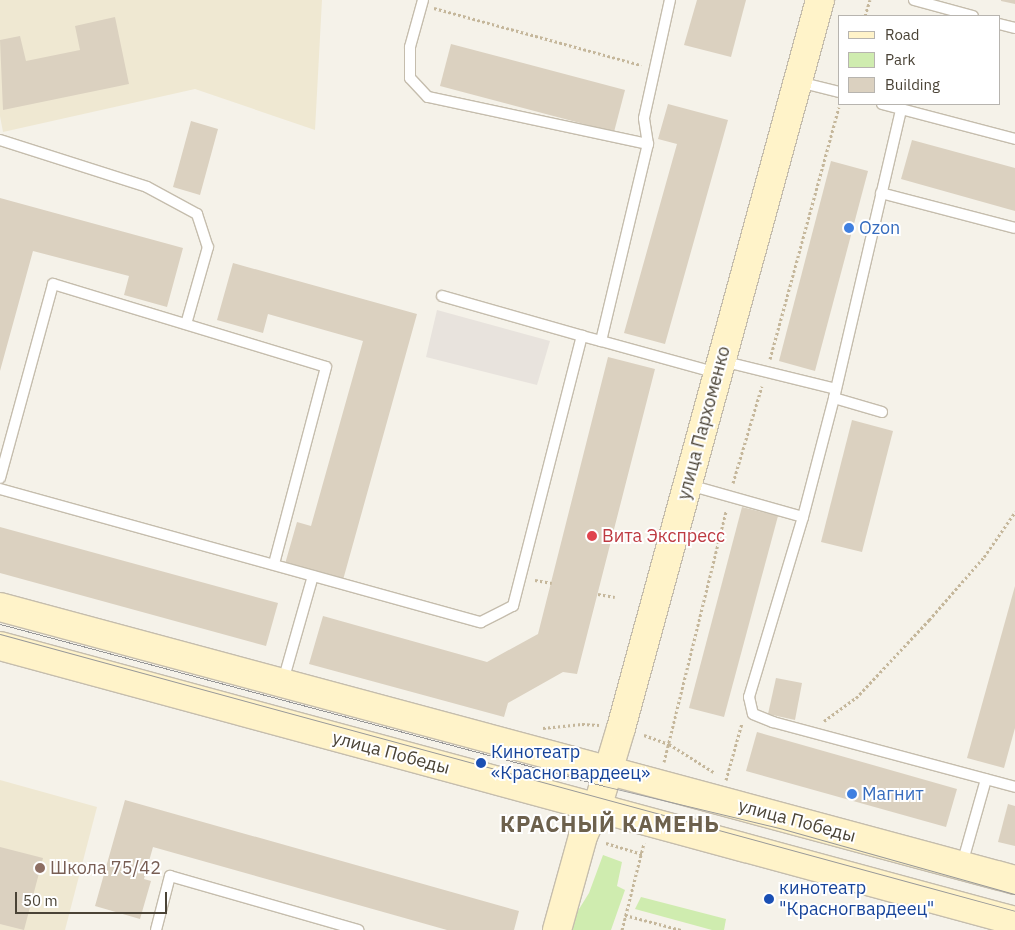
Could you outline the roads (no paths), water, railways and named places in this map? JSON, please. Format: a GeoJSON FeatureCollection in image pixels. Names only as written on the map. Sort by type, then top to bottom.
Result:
{"type":"FeatureCollection","features":[{"type":"Feature","properties":{"kind":"main road","name":"улица Пархоменко"},"geometry":{"type":"LineString","coordinates":[[556,930],[583,836],[596,809],[609,771],[820,0]]}},
{"type":"Feature","properties":{"kind":"main road","name":"улица Победы"},"geometry":{"type":"LineString","coordinates":[[0,607],[1015,880]]}},
{"type":"Feature","properties":{"kind":"main road","name":"улица Победы"},"geometry":{"type":"LineString","coordinates":[[0,646],[1015,921]]}},
{"type":"Feature","properties":{"kind":"lane"},"geometry":{"type":"LineString","coordinates":[[601,341],[648,144],[644,118],[653,68],[670,0]]}},
{"type":"Feature","properties":{"kind":"lane"},"geometry":{"type":"LineString","coordinates":[[914,0],[969,15]]}},
{"type":"Feature","properties":{"kind":"lane"},"geometry":{"type":"LineString","coordinates":[[422,2],[410,47],[410,78],[428,97],[648,144]]}},
{"type":"Feature","properties":{"kind":"lane"},"geometry":{"type":"LineString","coordinates":[[1000,24],[1015,28]]}},
{"type":"Feature","properties":{"kind":"lane"},"geometry":{"type":"LineString","coordinates":[[798,81],[838,92]]}},
{"type":"Feature","properties":{"kind":"lane"},"geometry":{"type":"LineString","coordinates":[[886,105],[1015,138]]}},
{"type":"Feature","properties":{"kind":"lane"},"geometry":{"type":"LineString","coordinates":[[901,109],[835,393],[803,517],[749,697],[753,714],[1015,787]]}},
{"type":"Feature","properties":{"kind":"lane"},"geometry":{"type":"LineString","coordinates":[[0,140],[147,187],[197,214],[208,247],[186,324]]}},
{"type":"Feature","properties":{"kind":"lane"},"geometry":{"type":"LineString","coordinates":[[881,192],[1015,228]]}},
{"type":"Feature","properties":{"kind":"lane"},"geometry":{"type":"LineString","coordinates":[[0,478],[52,284],[326,367],[274,564]]}},
{"type":"Feature","properties":{"kind":"lane"},"geometry":{"type":"LineString","coordinates":[[442,296],[601,341],[719,367],[766,372],[835,393],[882,412]]}},
{"type":"Feature","properties":{"kind":"lane"},"geometry":{"type":"LineString","coordinates":[[0,489],[481,622],[513,606],[582,336]]}},
{"type":"Feature","properties":{"kind":"lane"},"geometry":{"type":"LineString","coordinates":[[686,484],[729,498],[803,517]]}},
{"type":"Feature","properties":{"kind":"lane"},"geometry":{"type":"LineString","coordinates":[[282,684],[313,576]]}},
{"type":"Feature","properties":{"kind":"lane"},"geometry":{"type":"LineString","coordinates":[[962,866],[986,778]]}},
{"type":"Feature","properties":{"kind":"lane"},"geometry":{"type":"LineString","coordinates":[[156,930],[170,876],[358,930]]}},
{"type":"Feature","properties":{"kind":"tram line"},"geometry":{"type":"LineString","coordinates":[[0,624],[604,786],[783,829],[1015,894]]}},
{"type":"Feature","properties":{"kind":"tram line"},"geometry":{"type":"LineString","coordinates":[[0,634],[1015,911]]}},
{"type":"Feature","properties":{"kind":"place","name":"Ozon"},"geometry":{"type":"Point","coordinates":[849,228]}},
{"type":"Feature","properties":{"kind":"place","name":"Вита Экспресс"},"geometry":{"type":"Point","coordinates":[592,536]}},
{"type":"Feature","properties":{"kind":"place","name":"Кинотеатр «Красногвардеец»"},"geometry":{"type":"Point","coordinates":[481,763]}},
{"type":"Feature","properties":{"kind":"place","name":"Магнит"},"geometry":{"type":"Point","coordinates":[852,794]}},
{"type":"Feature","properties":{"kind":"place","name":"Школа 75/42"},"geometry":{"type":"Point","coordinates":[40,868]}},
{"type":"Feature","properties":{"kind":"place","name":"кинотеатр \"Красногвардеец\""},"geometry":{"type":"Point","coordinates":[769,899]}},
{"type":"Feature","properties":{"kind":"district","name":"КРАСНЫЙ КАМЕНЬ"},"geometry":{"type":"Point","coordinates":[610,824]}}]}
